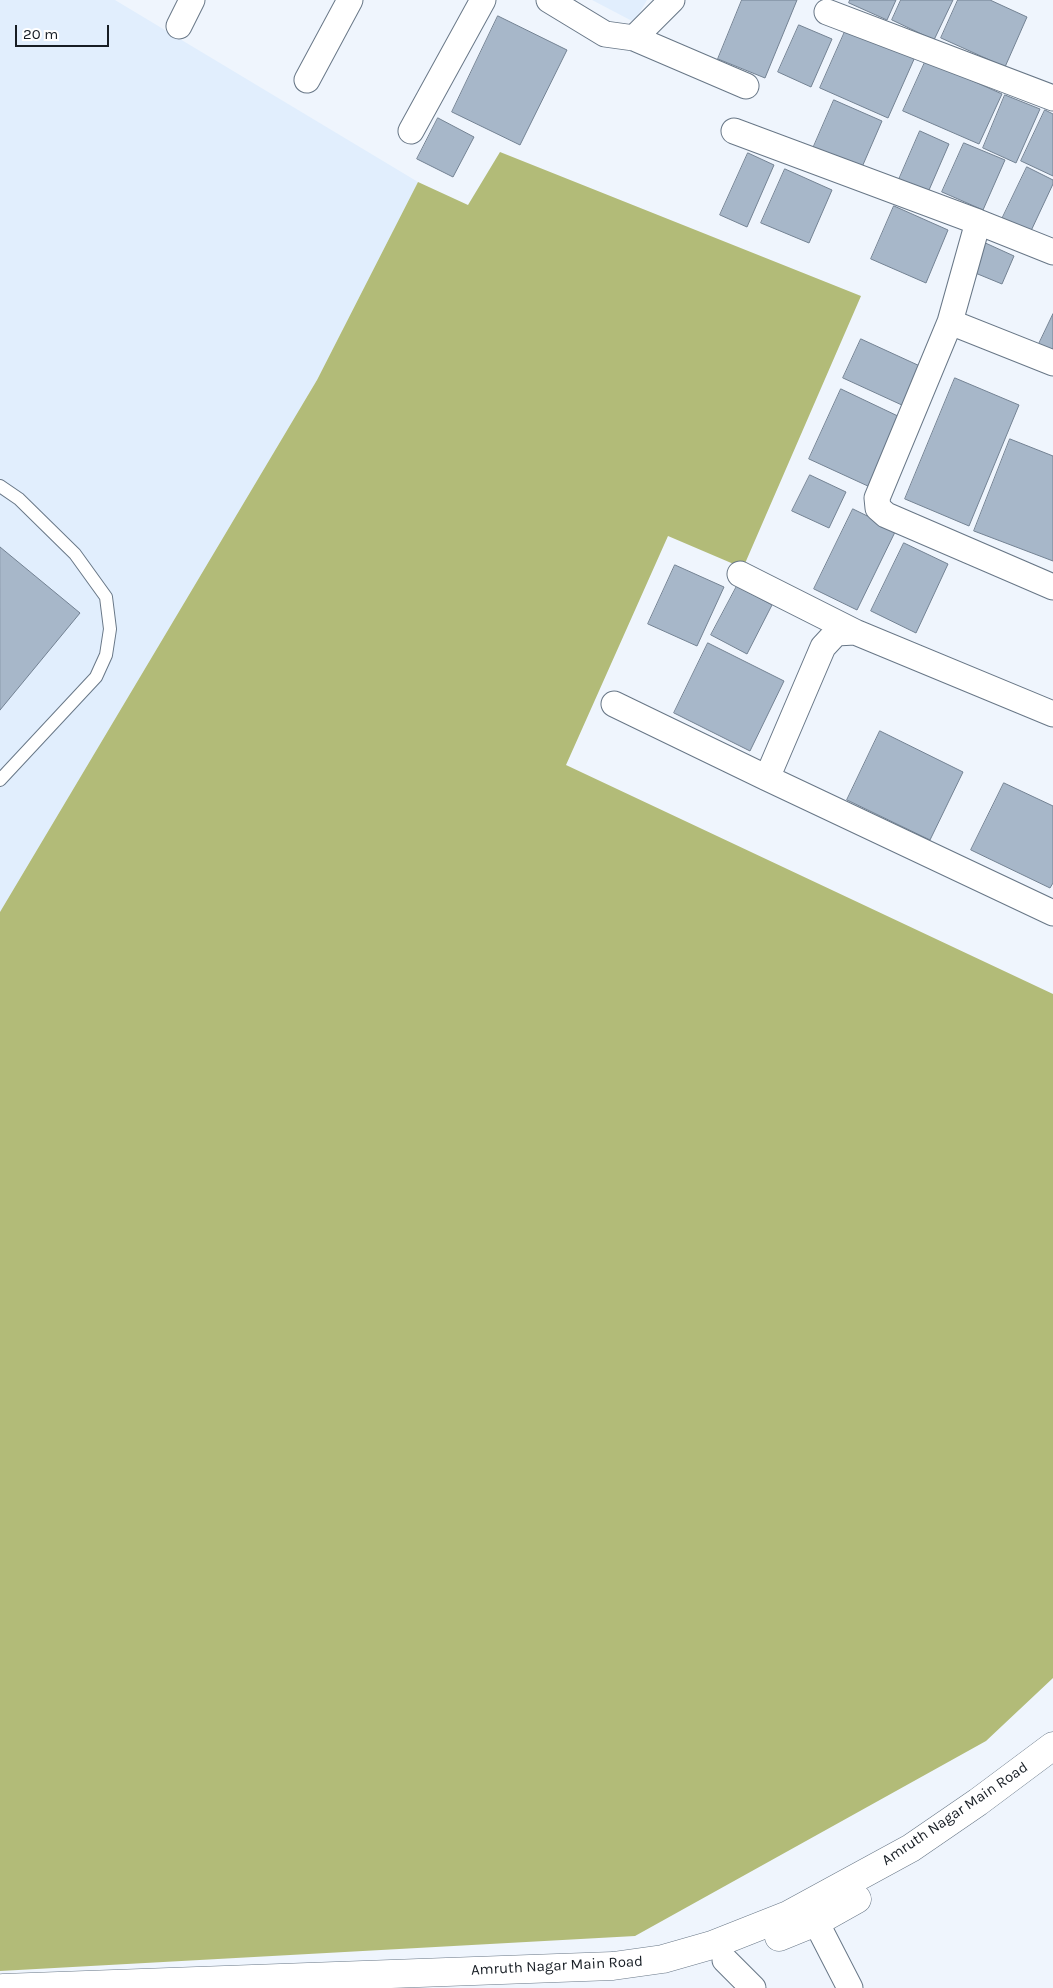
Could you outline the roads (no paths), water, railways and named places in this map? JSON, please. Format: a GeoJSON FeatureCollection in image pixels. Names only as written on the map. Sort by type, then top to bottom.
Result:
{"type":"FeatureCollection","features":[{"type":"Feature","properties":{"kind":"main road","name":"Amruth Nagar Main Road"},"geometry":{"type":"LineString","coordinates":[[3,1988],[613,1966],[663,1959],[712,1945],[788,1915],[855,1879],[918,1842],[978,1802],[1053,1746]]}},
{"type":"Feature","properties":{"kind":"main road","name":"Amruth Nagar Main Road"},"geometry":{"type":"LineString","coordinates":[[443,1988],[666,1976],[725,1960],[816,1922],[908,1871],[1053,1764]]}},
{"type":"Feature","properties":{"kind":"street"},"geometry":{"type":"LineString","coordinates":[[179,26],[192,0]]}},
{"type":"Feature","properties":{"kind":"street"},"geometry":{"type":"LineString","coordinates":[[307,80],[350,0]]}},
{"type":"Feature","properties":{"kind":"street"},"geometry":{"type":"LineString","coordinates":[[411,131],[483,0]]}},
{"type":"Feature","properties":{"kind":"street"},"geometry":{"type":"LineString","coordinates":[[549,0],[605,34],[634,38],[746,86]]}},
{"type":"Feature","properties":{"kind":"street"},"geometry":{"type":"LineString","coordinates":[[634,38],[672,0]]}},
{"type":"Feature","properties":{"kind":"street"},"geometry":{"type":"LineString","coordinates":[[827,12],[1053,98]]}},
{"type":"Feature","properties":{"kind":"street"},"geometry":{"type":"LineString","coordinates":[[734,131],[1053,252]]}},
{"type":"Feature","properties":{"kind":"street"},"geometry":{"type":"LineString","coordinates":[[978,222],[950,322],[876,498],[878,508],[886,515],[1053,587]]}},
{"type":"Feature","properties":{"kind":"street"},"geometry":{"type":"LineString","coordinates":[[950,322],[1053,363]]}},
{"type":"Feature","properties":{"kind":"street"},"geometry":{"type":"LineString","coordinates":[[740,574],[855,632],[1053,714]]}},
{"type":"Feature","properties":{"kind":"street"},"geometry":{"type":"LineString","coordinates":[[767,778],[823,648],[836,633],[855,632]]}},
{"type":"Feature","properties":{"kind":"street"},"geometry":{"type":"LineString","coordinates":[[614,704],[1053,914]]}},
{"type":"Feature","properties":{"kind":"street"},"geometry":{"type":"LineString","coordinates":[[816,1922],[850,1988]]}},
{"type":"Feature","properties":{"kind":"street"},"geometry":{"type":"LineString","coordinates":[[725,1960],[753,1988]]}},
{"type":"Feature","properties":{"kind":"lane"},"geometry":{"type":"LineString","coordinates":[[0,486],[19,499],[76,554],[106,597],[110,629],[106,655],[96,677],[0,780]]}}]}
